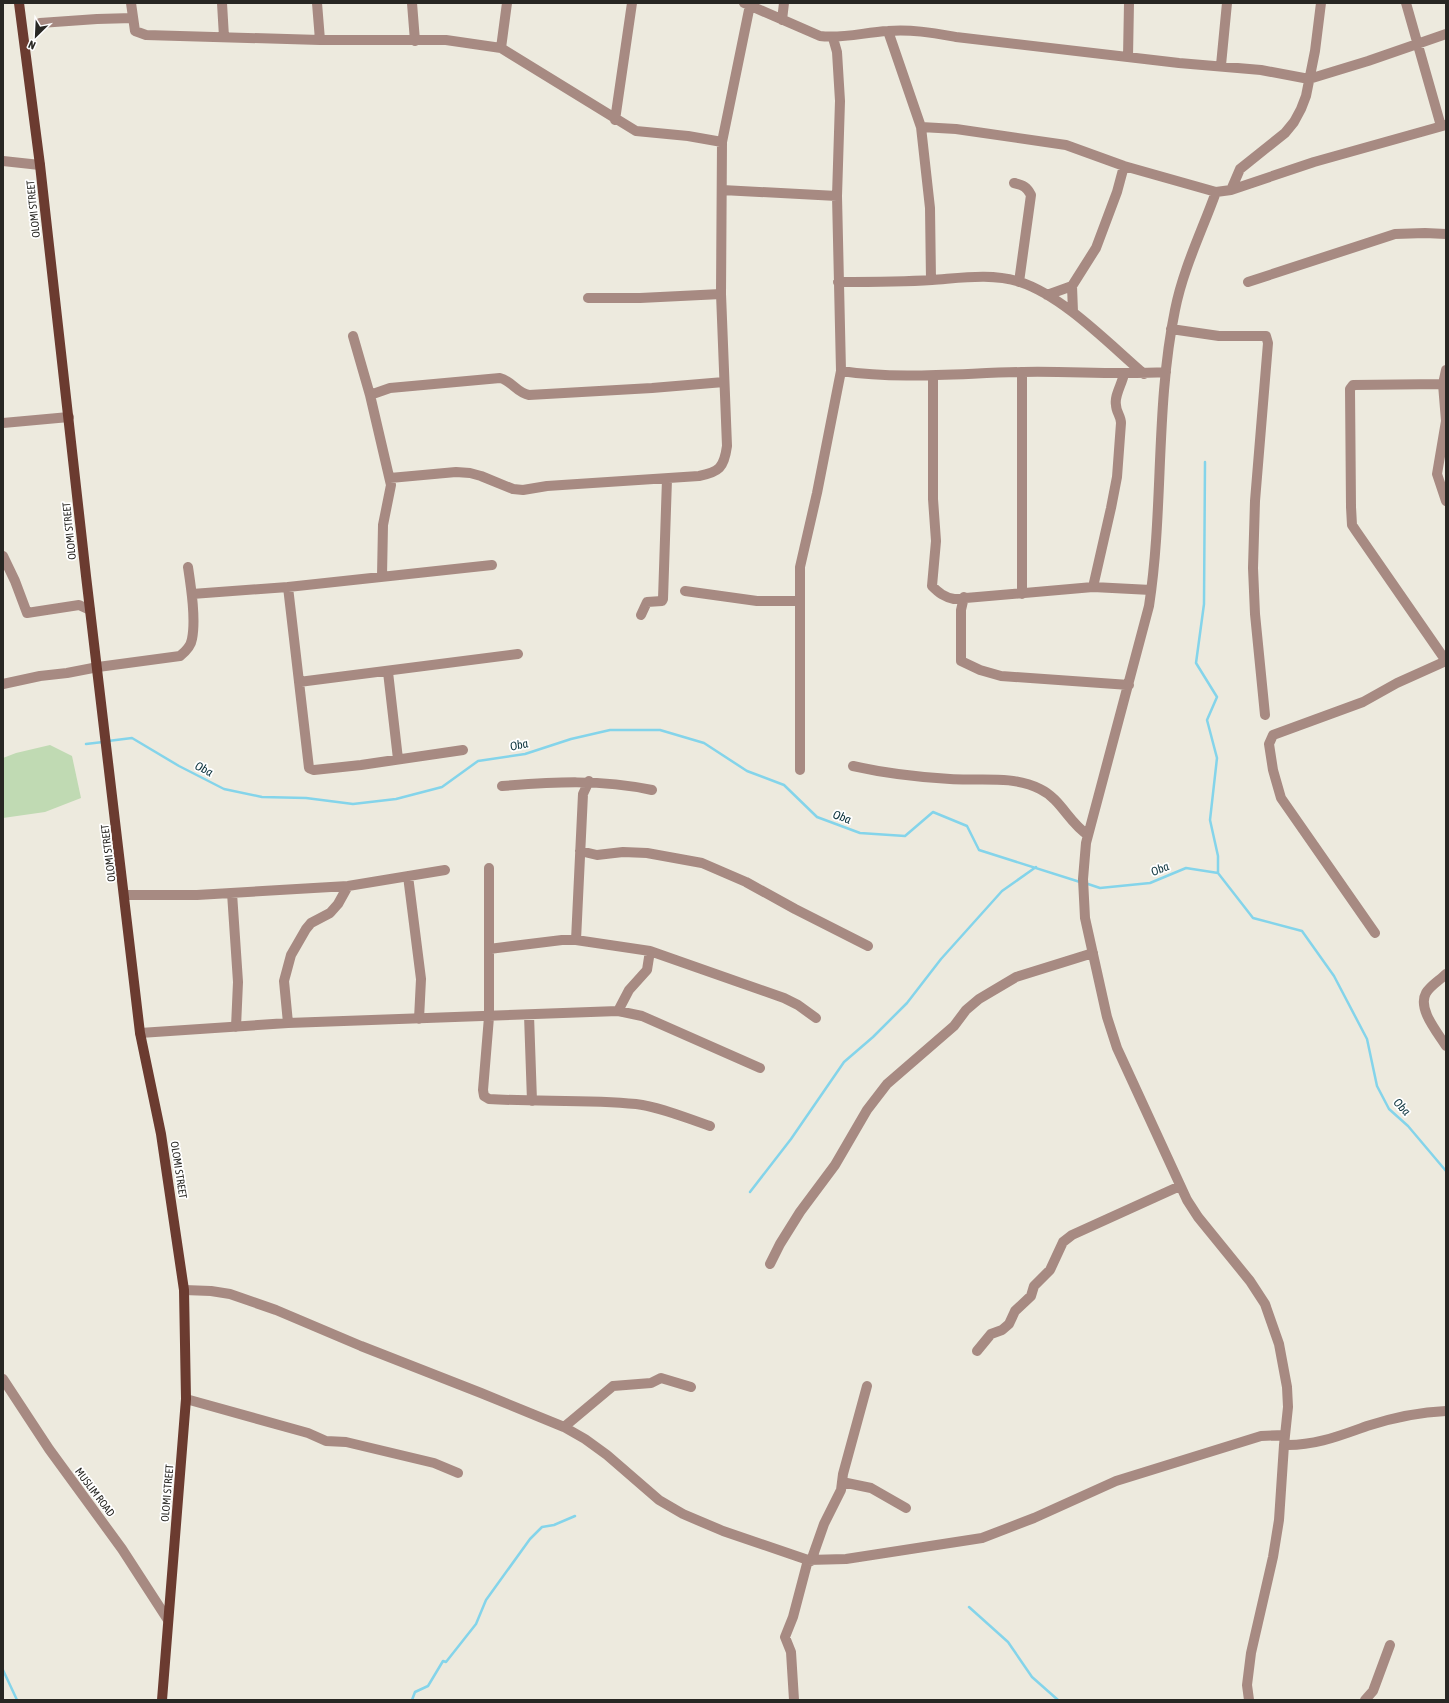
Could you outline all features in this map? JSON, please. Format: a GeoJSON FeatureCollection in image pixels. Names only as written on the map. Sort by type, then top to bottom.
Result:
{"type":"FeatureCollection","features":[{"type":"Feature","properties":{"kind":"main road","name":"OLOMI STREET"},"geometry":{"type":"LineString","coordinates":[[19,3],[40,165],[90,610],[125,895],[140,1033],[161,1134],[184,1290],[186,1399],[162,1700]]}},
{"type":"Feature","properties":{"kind":"street"},"geometry":{"type":"LineString","coordinates":[[131,3],[135,31],[146,35],[320,40],[446,40],[501,48],[615,120],[636,131],[688,136],[722,142]]}},
{"type":"Feature","properties":{"kind":"street"},"geometry":{"type":"LineString","coordinates":[[222,3],[224,37]]}},
{"type":"Feature","properties":{"kind":"street"},"geometry":{"type":"LineString","coordinates":[[317,3],[320,40]]}},
{"type":"Feature","properties":{"kind":"street"},"geometry":{"type":"LineString","coordinates":[[412,3],[415,41]]}},
{"type":"Feature","properties":{"kind":"street"},"geometry":{"type":"LineString","coordinates":[[501,48],[507,3]]}},
{"type":"Feature","properties":{"kind":"street"},"geometry":{"type":"LineString","coordinates":[[615,120],[632,3]]}},
{"type":"Feature","properties":{"kind":"street"},"geometry":{"type":"LineString","coordinates":[[782,20],[784,3]]}},
{"type":"Feature","properties":{"kind":"street"},"geometry":{"type":"LineString","coordinates":[[1128,57],[1129,3]]}},
{"type":"Feature","properties":{"kind":"street"},"geometry":{"type":"LineString","coordinates":[[1221,65],[1227,3]]}},
{"type":"Feature","properties":{"kind":"street"},"geometry":{"type":"LineString","coordinates":[[1231,190],[1240,169],[1267,148],[1294,122],[1306,96],[1315,51],[1321,3]]}},
{"type":"Feature","properties":{"kind":"street"},"geometry":{"type":"LineString","coordinates":[[921,127],[964,130],[1066,145],[1124,166],[1216,192],[1231,190],[1314,162],[1443,125],[1406,3]]}},
{"type":"Feature","properties":{"kind":"street"},"geometry":{"type":"LineString","coordinates":[[390,478],[456,472],[470,473],[513,489],[523,490],[547,486],[699,476],[711,474],[720,468],[725,458],[727,446],[721,294],[722,142],[747,4],[820,36],[833,38],[888,30],[920,31],[956,37],[1179,63],[1221,65],[1309,78],[1368,61],[1418,42],[1446,34]]}},
{"type":"Feature","properties":{"kind":"street"},"geometry":{"type":"LineString","coordinates":[[40,23],[97,18],[132,18]]}},
{"type":"Feature","properties":{"kind":"street"},"geometry":{"type":"LineString","coordinates":[[888,30],[921,127],[930,208],[931,280]]}},
{"type":"Feature","properties":{"kind":"street"},"geometry":{"type":"LineString","coordinates":[[800,770],[800,567],[819,486],[841,371],[837,196],[840,100],[837,52],[833,38]]}},
{"type":"Feature","properties":{"kind":"street"},"geometry":{"type":"LineString","coordinates":[[3,161],[40,165]]}},
{"type":"Feature","properties":{"kind":"street"},"geometry":{"type":"LineString","coordinates":[[1073,312],[1072,286],[1096,248],[1117,192],[1124,166]]}},
{"type":"Feature","properties":{"kind":"street"},"geometry":{"type":"LineString","coordinates":[[1014,183],[1022,184],[1031,195],[1019,282]]}},
{"type":"Feature","properties":{"kind":"street"},"geometry":{"type":"LineString","coordinates":[[722,190],[837,196]]}},
{"type":"Feature","properties":{"kind":"street"},"geometry":{"type":"LineString","coordinates":[[1216,192],[1186,269],[1171,329],[1166,372],[1151,590],[1148,612],[1088,835],[1083,864],[1083,898],[1085,918],[1107,1017],[1117,1048],[1180,1186],[1198,1216],[1250,1281],[1265,1304],[1280,1344],[1287,1387],[1288,1407],[1284,1445],[1280,1520],[1273,1557],[1250,1652],[1247,1685],[1249,1700]]}},
{"type":"Feature","properties":{"kind":"street"},"geometry":{"type":"LineString","coordinates":[[1248,282],[1395,234],[1446,234]]}},
{"type":"Feature","properties":{"kind":"street"},"geometry":{"type":"LineString","coordinates":[[838,282],[996,277],[1019,282],[1047,295],[1073,312],[1144,374]]}},
{"type":"Feature","properties":{"kind":"street"},"geometry":{"type":"LineString","coordinates":[[1047,295],[1072,286]]}},
{"type":"Feature","properties":{"kind":"street"},"geometry":{"type":"LineString","coordinates":[[588,298],[640,298],[721,294]]}},
{"type":"Feature","properties":{"kind":"street"},"geometry":{"type":"LineString","coordinates":[[1171,329],[1219,336],[1266,336],[1268,342],[1258,462],[1253,568],[1255,614],[1265,715]]}},
{"type":"Feature","properties":{"kind":"street"},"geometry":{"type":"LineString","coordinates":[[354,336],[370,395],[391,485],[383,525],[382,576]]}},
{"type":"Feature","properties":{"kind":"street"},"geometry":{"type":"LineString","coordinates":[[1446,370],[1442,384],[1446,421],[1437,474],[1440,487],[1446,501]]}},
{"type":"Feature","properties":{"kind":"street"},"geometry":{"type":"LineString","coordinates":[[841,371],[886,376],[933,376],[1022,372],[1144,374],[1166,372]]}},
{"type":"Feature","properties":{"kind":"street"},"geometry":{"type":"LineString","coordinates":[[1022,372],[1022,594]]}},
{"type":"Feature","properties":{"kind":"street"},"geometry":{"type":"LineString","coordinates":[[1093,587],[1105,542],[1117,477],[1121,417],[1116,408],[1115,402],[1124,374]]}},
{"type":"Feature","properties":{"kind":"street"},"geometry":{"type":"LineString","coordinates":[[933,376],[933,499],[936,542],[932,586],[943,596],[954,599],[1093,587],[1151,590]]}},
{"type":"Feature","properties":{"kind":"street"},"geometry":{"type":"LineString","coordinates":[[370,395],[390,388],[500,378],[507,380],[523,394],[528,395],[652,388],[724,382]]}},
{"type":"Feature","properties":{"kind":"street"},"geometry":{"type":"LineString","coordinates":[[1376,933],[1281,798],[1268,744],[1273,734],[1363,702],[1397,683],[1446,661],[1356,532],[1352,525],[1351,507],[1350,389],[1354,385],[1442,384]]}},
{"type":"Feature","properties":{"kind":"street"},"geometry":{"type":"LineString","coordinates":[[3,423],[68,417]]}},
{"type":"Feature","properties":{"kind":"street"},"geometry":{"type":"LineString","coordinates":[[641,615],[644,605],[647,602],[662,601],[663,599],[667,479]]}},
{"type":"Feature","properties":{"kind":"street"},"geometry":{"type":"LineString","coordinates":[[3,556],[15,581],[27,613],[79,605],[90,610]]}},
{"type":"Feature","properties":{"kind":"street"},"geometry":{"type":"LineString","coordinates":[[192,594],[288,587],[382,576],[492,566]]}},
{"type":"Feature","properties":{"kind":"street"},"geometry":{"type":"LineString","coordinates":[[3,684],[40,676],[180,656],[185,652],[192,640],[192,594],[188,567]]}},
{"type":"Feature","properties":{"kind":"street"},"geometry":{"type":"LineString","coordinates":[[288,587],[309,768],[314,770],[361,766],[463,750]]}},
{"type":"Feature","properties":{"kind":"street"},"geometry":{"type":"LineString","coordinates":[[685,591],[757,601],[799,601]]}},
{"type":"Feature","properties":{"kind":"street"},"geometry":{"type":"LineString","coordinates":[[964,597],[961,610],[963,630],[960,643],[961,661],[1000,676],[1128,685]]}},
{"type":"Feature","properties":{"kind":"street"},"geometry":{"type":"LineString","coordinates":[[299,682],[388,672],[518,654]]}},
{"type":"Feature","properties":{"kind":"street"},"geometry":{"type":"LineString","coordinates":[[388,672],[398,759]]}},
{"type":"Feature","properties":{"kind":"street"},"geometry":{"type":"LineString","coordinates":[[853,766],[883,772],[929,777],[1016,781],[1048,793],[1056,800],[1082,831],[1088,835]]}},
{"type":"Feature","properties":{"kind":"street"},"geometry":{"type":"LineString","coordinates":[[576,940],[583,794],[590,781]]}},
{"type":"Feature","properties":{"kind":"street"},"geometry":{"type":"LineString","coordinates":[[502,786],[590,781],[625,784],[652,790]]}},
{"type":"Feature","properties":{"kind":"street"},"geometry":{"type":"LineString","coordinates":[[580,851],[597,855],[623,852],[647,853],[702,863],[746,882],[868,946]]}},
{"type":"Feature","properties":{"kind":"street"},"geometry":{"type":"LineString","coordinates":[[489,868],[489,1017],[483,1083],[484,1096],[489,1099],[637,1104],[710,1126]]}},
{"type":"Feature","properties":{"kind":"street"},"geometry":{"type":"LineString","coordinates":[[125,895],[166,896],[348,886],[445,870]]}},
{"type":"Feature","properties":{"kind":"street"},"geometry":{"type":"LineString","coordinates":[[408,876],[421,979],[419,1019]]}},
{"type":"Feature","properties":{"kind":"street"},"geometry":{"type":"LineString","coordinates":[[288,1023],[284,981],[291,955],[306,929],[311,924],[330,913],[338,904],[348,886]]}},
{"type":"Feature","properties":{"kind":"street"},"geometry":{"type":"LineString","coordinates":[[232,893],[238,982],[236,1027]]}},
{"type":"Feature","properties":{"kind":"street"},"geometry":{"type":"LineString","coordinates":[[489,949],[562,940],[576,940],[650,951],[784,998],[798,1005],[816,1018]]}},
{"type":"Feature","properties":{"kind":"street"},"geometry":{"type":"LineString","coordinates":[[618,1011],[629,990],[647,970],[650,951]]}},
{"type":"Feature","properties":{"kind":"street"},"geometry":{"type":"LineString","coordinates":[[770,1264],[796,1218],[835,1165],[867,1110],[887,1084],[954,1026],[966,1010],[979,1000],[1016,977],[1093,953]]}},
{"type":"Feature","properties":{"kind":"street"},"geometry":{"type":"LineString","coordinates":[[1446,974],[1425,994],[1423,1005],[1446,1046]]}},
{"type":"Feature","properties":{"kind":"street"},"geometry":{"type":"LineString","coordinates":[[140,1033],[288,1023],[489,1017],[618,1011],[642,1016],[760,1068]]}},
{"type":"Feature","properties":{"kind":"street"},"geometry":{"type":"LineString","coordinates":[[529,1015],[532,1101]]}},
{"type":"Feature","properties":{"kind":"street"},"geometry":{"type":"LineString","coordinates":[[978,1351],[991,1334],[1002,1330],[1009,1324],[1015,1311],[1031,1296],[1034,1286],[1050,1270],[1063,1242],[1072,1235],[1180,1186]]}},
{"type":"Feature","properties":{"kind":"street"},"geometry":{"type":"LineString","coordinates":[[184,1290],[211,1291],[230,1294],[276,1310],[361,1346],[481,1392],[564,1427],[585,1439],[607,1455],[659,1500],[683,1514],[723,1531],[810,1560],[846,1559],[982,1538],[1034,1518],[1116,1481],[1261,1436],[1285,1434]]}},
{"type":"Feature","properties":{"kind":"street"},"geometry":{"type":"LineString","coordinates":[[564,1427],[613,1386],[651,1383],[661,1378],[691,1387]]}},
{"type":"Feature","properties":{"kind":"street","name":"MUSLIM ROAD"},"geometry":{"type":"LineString","coordinates":[[3,1379],[48,1449],[122,1549],[168,1620]]}},
{"type":"Feature","properties":{"kind":"street"},"geometry":{"type":"LineString","coordinates":[[794,1700],[791,1652],[785,1637],[793,1617],[810,1560],[824,1524],[841,1490],[867,1386]]}},
{"type":"Feature","properties":{"kind":"street"},"geometry":{"type":"LineString","coordinates":[[186,1399],[308,1434],[326,1441],[346,1442],[434,1463],[458,1473]]}},
{"type":"Feature","properties":{"kind":"street"},"geometry":{"type":"LineString","coordinates":[[1284,1445],[1308,1443],[1333,1438],[1383,1422],[1432,1411],[1446,1411]]}},
{"type":"Feature","properties":{"kind":"street"},"geometry":{"type":"LineString","coordinates":[[842,1482],[865,1486],[898,1502],[906,1508]]}},
{"type":"Feature","properties":{"kind":"street"},"geometry":{"type":"LineString","coordinates":[[1366,1700],[1373,1691],[1390,1645]]}},
{"type":"Feature","properties":{"kind":"green space"},"geometry":{"type":"Polygon","coordinates":[[[50,745],[72,756],[81,798],[45,812],[3,818],[3,758],[16,753],[50,745]]]}},
{"type":"Feature","properties":{"kind":"waterway"},"geometry":{"type":"LineString","coordinates":[[1205,462],[1204,604],[1196,663],[1217,697],[1207,720],[1217,758],[1210,820],[1218,856],[1218,873]]}},
{"type":"Feature","properties":{"kind":"waterway","name":"Oba"},"geometry":{"type":"LineString","coordinates":[[108,741],[132,738],[179,766],[224,789],[262,797],[306,798],[353,804],[396,799],[442,787],[478,761],[525,754],[571,739],[610,730],[660,730],[704,743],[747,771],[784,785],[817,817],[860,833],[905,836],[933,812],[967,826],[979,850],[1080,882]]}},
{"type":"Feature","properties":{"kind":"waterway","name":"Oba"},"geometry":{"type":"LineString","coordinates":[[86,744],[103,742]]}},
{"type":"Feature","properties":{"kind":"waterway"},"geometry":{"type":"LineString","coordinates":[[750,1192],[791,1139],[844,1062],[873,1037],[907,1003],[941,959],[1002,891],[1036,867]]}},
{"type":"Feature","properties":{"kind":"waterway","name":"Oba"},"geometry":{"type":"LineString","coordinates":[[1085,883],[1100,888],[1150,883],[1186,868],[1218,873],[1253,918],[1302,931],[1334,976],[1367,1039],[1377,1086],[1389,1109],[1408,1126],[1446,1171]]}},
{"type":"Feature","properties":{"kind":"waterway"},"geometry":{"type":"LineString","coordinates":[[412,1700],[415,1692],[428,1686],[443,1661],[446,1662],[476,1624],[486,1600],[530,1539],[542,1527],[554,1525],[575,1516]]}},
{"type":"Feature","properties":{"kind":"waterway"},"geometry":{"type":"LineString","coordinates":[[969,1607],[1008,1642],[1032,1677],[1058,1700]]}},
{"type":"Feature","properties":{"kind":"waterway"},"geometry":{"type":"LineString","coordinates":[[3,1670],[17,1700]]}}]}
